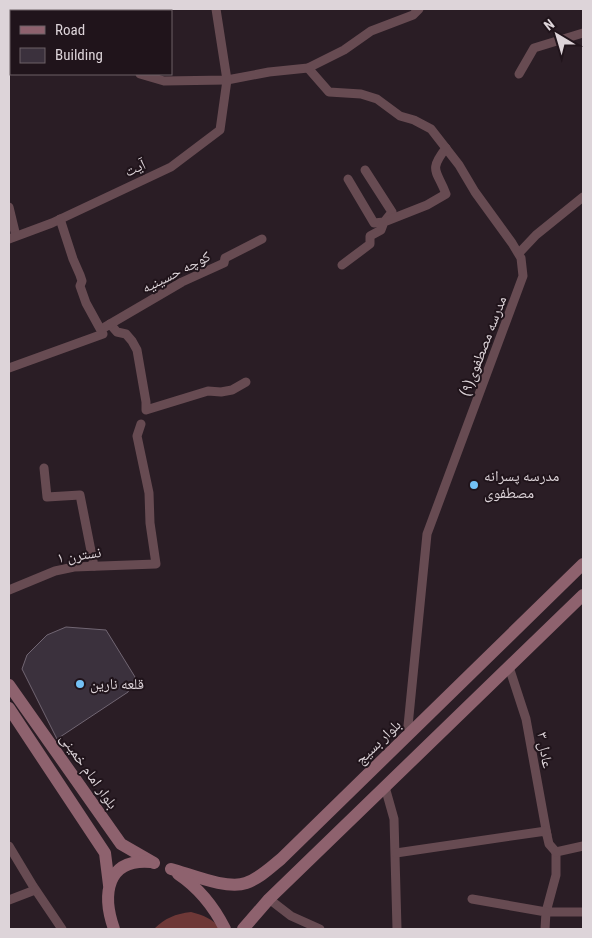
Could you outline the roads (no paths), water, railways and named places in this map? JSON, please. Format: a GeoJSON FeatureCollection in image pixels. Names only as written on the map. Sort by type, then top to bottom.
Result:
{"type":"FeatureCollection","features":[{"type":"Feature","properties":{"kind":"main road","name":"بلوار بسیج"},"geometry":{"type":"LineString","coordinates":[[171,869],[223,884],[244,884],[261,876],[281,859],[583,564]]}},
{"type":"Feature","properties":{"kind":"main road"},"geometry":{"type":"LineString","coordinates":[[243,929],[294,874],[583,595]]}},
{"type":"Feature","properties":{"kind":"main road","name":"بلوار امام خمینی"},"geometry":{"type":"LineString","coordinates":[[9,685],[121,844],[171,869]]}},
{"type":"Feature","properties":{"kind":"main road","name":"بلوار امام خمینی"},"geometry":{"type":"LineString","coordinates":[[9,708],[105,852],[109,884],[107,900],[114,929]]}},
{"type":"Feature","properties":{"kind":"main road"},"geometry":{"type":"LineString","coordinates":[[281,859],[280,867],[285,874],[294,874]]}},
{"type":"Feature","properties":{"kind":"main road"},"geometry":{"type":"LineString","coordinates":[[109,884],[116,873],[126,865],[139,861],[154,862]]}},
{"type":"Feature","properties":{"kind":"main road"},"geometry":{"type":"LineString","coordinates":[[171,869],[202,894],[215,910],[226,929]]}},
{"type":"Feature","properties":{"kind":"street","name":"آیت"},"geometry":{"type":"LineString","coordinates":[[12,238],[60,219],[170,167],[220,130],[227,80],[216,9]]}},
{"type":"Feature","properties":{"kind":"street"},"geometry":{"type":"LineString","coordinates":[[143,75],[164,81],[227,80],[269,72],[308,68],[344,50],[371,31],[413,16],[419,9]]}},
{"type":"Feature","properties":{"kind":"street"},"geometry":{"type":"LineString","coordinates":[[519,74],[534,48],[583,33]]}},
{"type":"Feature","properties":{"kind":"street","name":"مدرسه مصطفوی(۹)"},"geometry":{"type":"LineString","coordinates":[[308,68],[329,92],[361,94],[377,99],[400,116],[414,120],[431,129],[522,258],[523,276],[426,534],[407,736]]}},
{"type":"Feature","properties":{"kind":"street"},"geometry":{"type":"LineString","coordinates":[[348,179],[374,223],[384,222],[427,205],[446,194],[435,166],[437,159],[446,148]]}},
{"type":"Feature","properties":{"kind":"street"},"geometry":{"type":"LineString","coordinates":[[342,265],[370,244],[370,236],[381,230],[384,222],[392,212],[366,170]]}},
{"type":"Feature","properties":{"kind":"street"},"geometry":{"type":"LineString","coordinates":[[519,253],[536,235],[583,197]]}},
{"type":"Feature","properties":{"kind":"street"},"geometry":{"type":"LineString","coordinates":[[9,207],[12,238]]}},
{"type":"Feature","properties":{"kind":"street"},"geometry":{"type":"LineString","coordinates":[[60,219],[82,281],[80,286],[86,303],[102,332]]}},
{"type":"Feature","properties":{"kind":"street","name":"کوچه حسینیه"},"geometry":{"type":"LineString","coordinates":[[9,368],[102,332],[110,324],[182,282],[224,263],[225,258],[262,239]]}},
{"type":"Feature","properties":{"kind":"street"},"geometry":{"type":"LineString","coordinates":[[110,324],[117,332],[126,334],[137,350],[146,410],[208,391],[222,392],[232,390],[246,382]]}},
{"type":"Feature","properties":{"kind":"street","name":"نسترن ۱"},"geometry":{"type":"LineString","coordinates":[[9,590],[55,571],[74,567],[156,564],[150,523],[149,493],[137,436],[141,424]]}},
{"type":"Feature","properties":{"kind":"street"},"geometry":{"type":"LineString","coordinates":[[44,468],[47,497],[80,494],[94,566]]}},
{"type":"Feature","properties":{"kind":"street","name":"عادل ۳"},"geometry":{"type":"LineString","coordinates":[[509,667],[526,719],[549,844],[556,852]]}},
{"type":"Feature","properties":{"kind":"street"},"geometry":{"type":"LineString","coordinates":[[384,787],[394,819],[397,929]]}},
{"type":"Feature","properties":{"kind":"street"},"geometry":{"type":"LineString","coordinates":[[396,853],[546,831],[548,838]]}},
{"type":"Feature","properties":{"kind":"street"},"geometry":{"type":"LineString","coordinates":[[9,846],[35,890],[62,929]]}},
{"type":"Feature","properties":{"kind":"street"},"geometry":{"type":"LineString","coordinates":[[545,929],[546,912],[556,875],[556,852],[583,846]]}},
{"type":"Feature","properties":{"kind":"street"},"geometry":{"type":"LineString","coordinates":[[9,900],[35,890]]}},
{"type":"Feature","properties":{"kind":"street"},"geometry":{"type":"LineString","coordinates":[[269,899],[290,916],[320,929]]}},
{"type":"Feature","properties":{"kind":"street"},"geometry":{"type":"LineString","coordinates":[[472,899],[546,912],[583,912]]}},
{"type":"Feature","properties":{"kind":"place","name":"مدرسه پسرانه مصطفوی"},"geometry":{"type":"Point","coordinates":[474,485]}},
{"type":"Feature","properties":{"kind":"place","name":"قلعه نارین"},"geometry":{"type":"Point","coordinates":[80,684]}}]}
